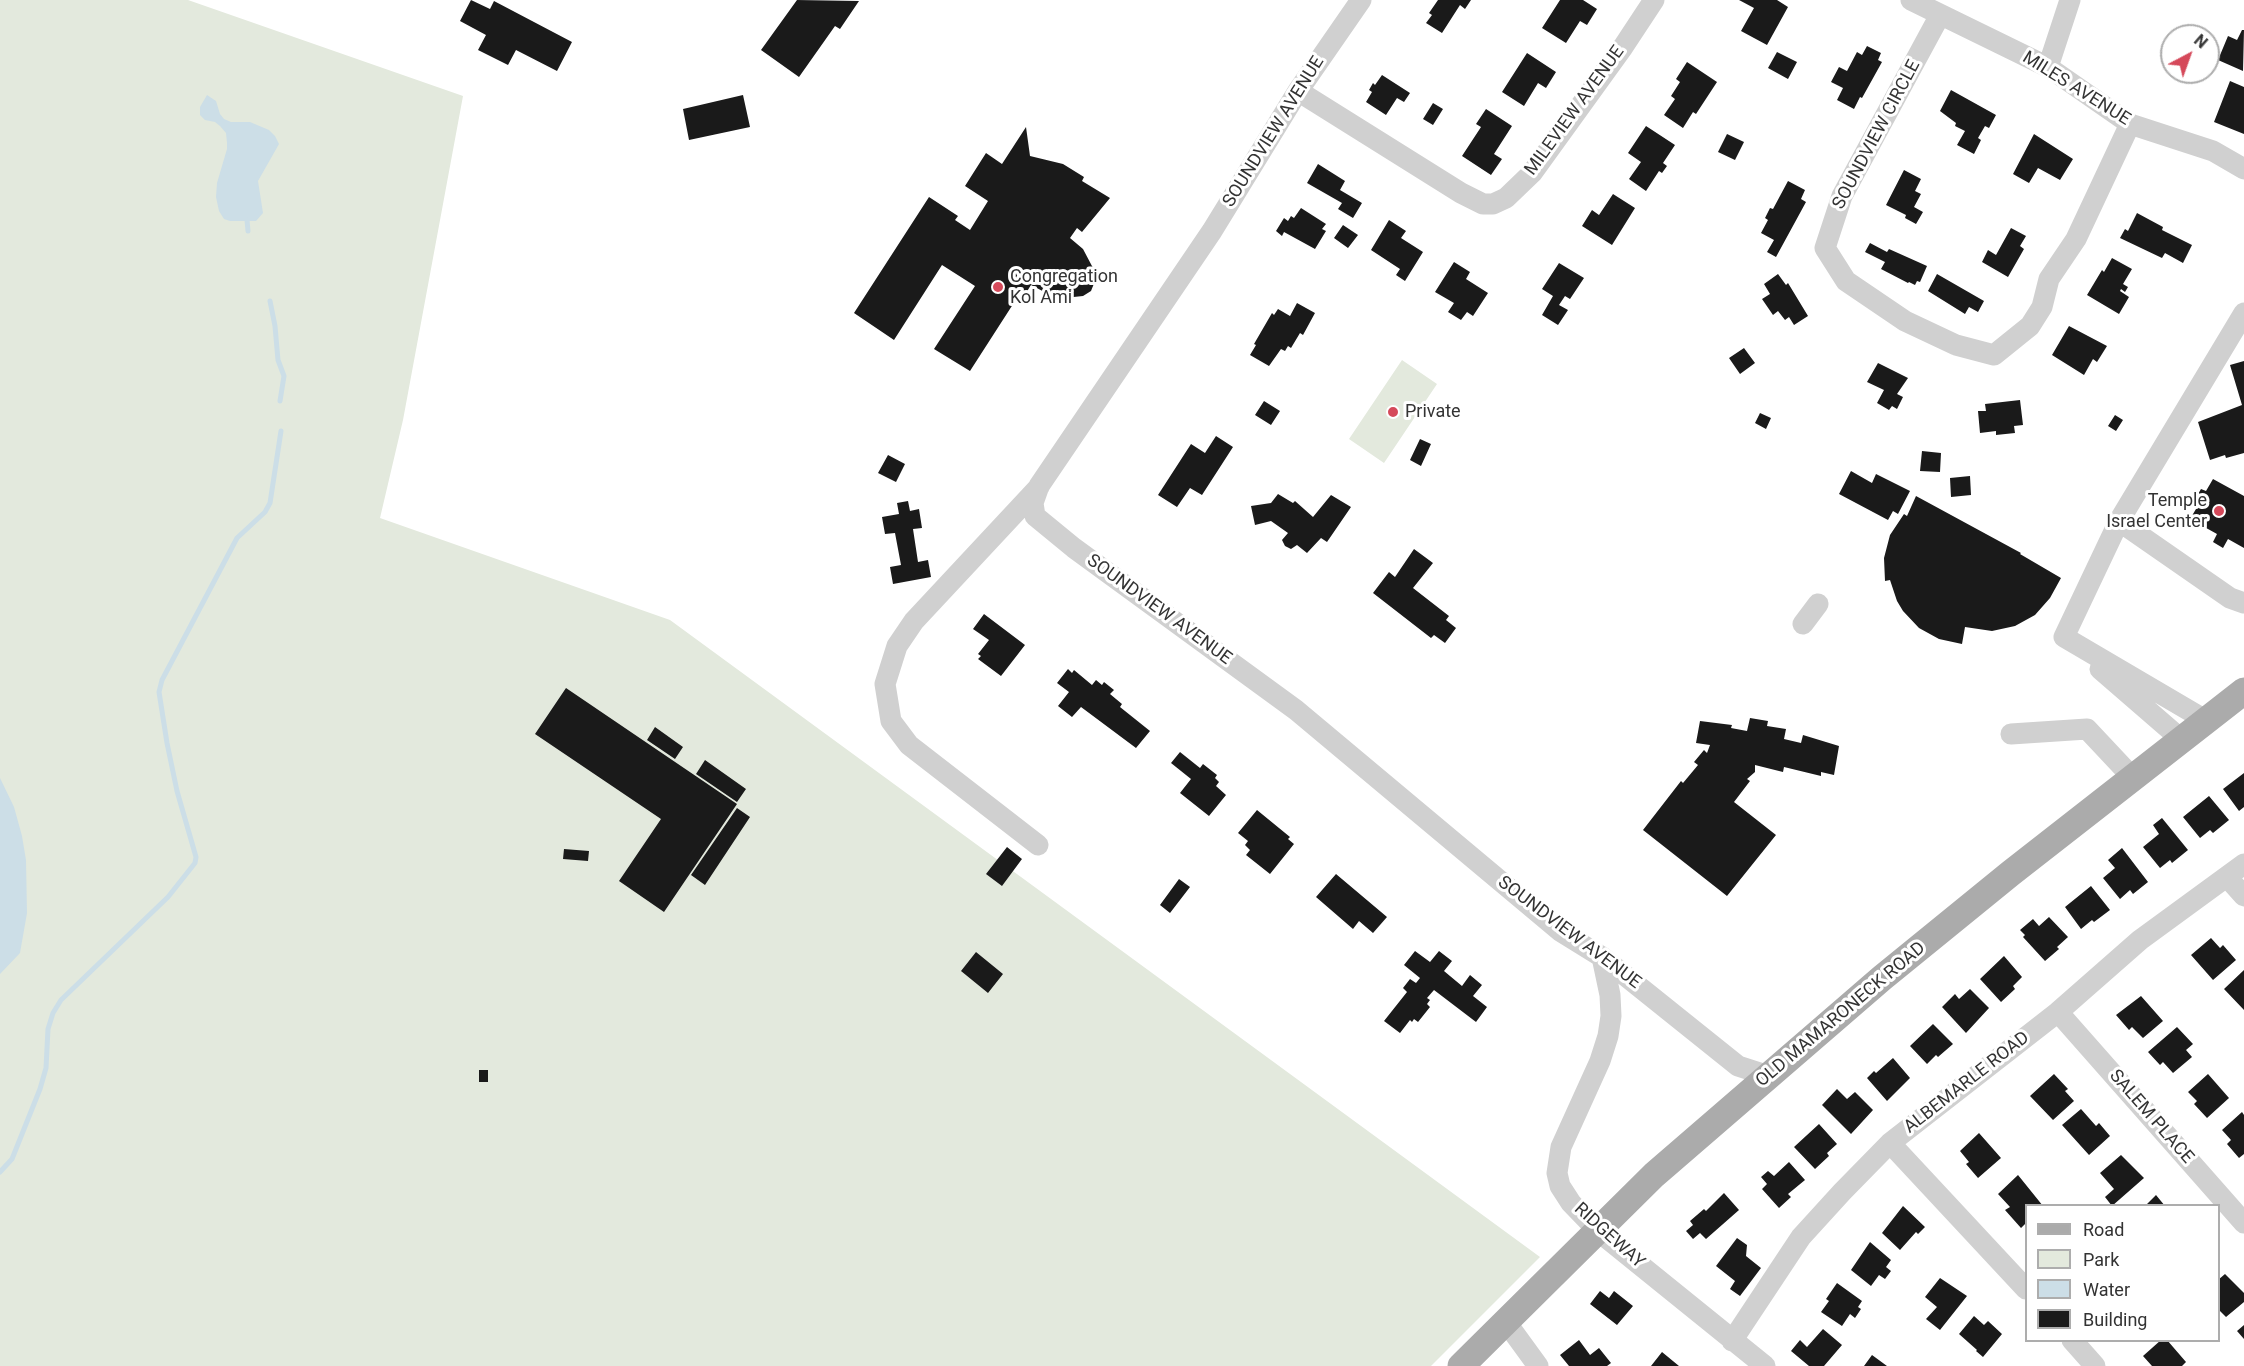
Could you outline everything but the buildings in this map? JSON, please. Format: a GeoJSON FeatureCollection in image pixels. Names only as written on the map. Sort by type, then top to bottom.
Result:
{"type":"FeatureCollection","features":[{"type":"Feature","properties":{"kind":"main road","name":"OLD MAMARONECK ROAD"},"geometry":{"type":"LineString","coordinates":[[1461,1366],[1654,1175],[1910,956],[2011,873],[2244,691]]}},
{"type":"Feature","properties":{"kind":"street","name":"SOUNDVIEW AVENUE"},"geometry":{"type":"LineString","coordinates":[[1361,0],[1298,91],[1212,231],[1039,486],[1033,503],[1035,516],[1074,548],[1296,710],[1560,931],[1602,957],[1738,1066],[1769,1076]]}},
{"type":"Feature","properties":{"kind":"street","name":"MILEVIEW AVENUE"},"geometry":{"type":"LineString","coordinates":[[1298,91],[1461,193],[1483,204],[1493,204],[1506,198],[1532,173],[1654,0]]}},
{"type":"Feature","properties":{"kind":"street","name":"MILES AVENUE"},"geometry":{"type":"LineString","coordinates":[[1911,0],[2048,67],[2130,124],[2213,151],[2244,169]]}},
{"type":"Feature","properties":{"kind":"street"},"geometry":{"type":"LineString","coordinates":[[2048,67],[2070,0]]}},
{"type":"Feature","properties":{"kind":"street","name":"SOUNDVIEW CIRCLE"},"geometry":{"type":"LineString","coordinates":[[1941,15],[1842,196],[1825,248],[1846,281],[1905,321],[1956,345],[1994,355],[2030,326],[2042,307],[2049,279],[2076,238],[2130,124]]}},
{"type":"Feature","properties":{"kind":"street"},"geometry":{"type":"LineString","coordinates":[[2064,637],[2119,521],[2244,313]]}},
{"type":"Feature","properties":{"kind":"street"},"geometry":{"type":"LineString","coordinates":[[1038,845],[909,745],[891,721],[885,684],[897,646],[915,621],[1039,486]]}},
{"type":"Feature","properties":{"kind":"street"},"geometry":{"type":"LineString","coordinates":[[2119,521],[2230,598],[2244,603]]}},
{"type":"Feature","properties":{"kind":"street"},"geometry":{"type":"LineString","coordinates":[[1803,624],[1818,604]]}},
{"type":"Feature","properties":{"kind":"street"},"geometry":{"type":"LineString","coordinates":[[2064,637],[2207,720]]}},
{"type":"Feature","properties":{"kind":"street"},"geometry":{"type":"LineString","coordinates":[[2064,637],[2182,741]]}},
{"type":"Feature","properties":{"kind":"street"},"geometry":{"type":"LineString","coordinates":[[2011,734],[2086,729],[2133,778]]}},
{"type":"Feature","properties":{"kind":"street"},"geometry":{"type":"LineString","coordinates":[[2236,871],[2244,896]]}},
{"type":"Feature","properties":{"kind":"street","name":"ALBEMARLE ROAD"},"geometry":{"type":"LineString","coordinates":[[1732,1341],[1801,1237],[1890,1143],[2058,1012],[2140,940],[2236,871]]}},
{"type":"Feature","properties":{"kind":"street","name":"RIDGEWAY"},"geometry":{"type":"LineString","coordinates":[[1602,957],[1610,995],[1611,1016],[1608,1036],[1600,1061],[1561,1147],[1557,1173],[1560,1186],[1571,1203],[1598,1231],[1765,1366]]}},
{"type":"Feature","properties":{"kind":"street","name":"SALEM PLACE"},"geometry":{"type":"LineString","coordinates":[[2058,1012],[2244,1223]]}},
{"type":"Feature","properties":{"kind":"street"},"geometry":{"type":"LineString","coordinates":[[1890,1143],[2025,1287]]}},
{"type":"Feature","properties":{"kind":"street"},"geometry":{"type":"LineString","coordinates":[[1506,1322],[1538,1366]]}},
{"type":"Feature","properties":{"kind":"street"},"geometry":{"type":"LineString","coordinates":[[2073,1342],[2095,1366]]}},
{"type":"Feature","properties":{"kind":"green space"},"geometry":{"type":"Polygon","coordinates":[[[0,0],[188,0],[463,96],[403,420],[380,518],[670,620],[1540,1257],[1431,1366],[0,1366],[0,0]]]}},
{"type":"Feature","properties":{"kind":"green space","name":"Private"},"geometry":{"type":"Polygon","coordinates":[[[1402,360],[1437,384],[1384,463],[1349,439],[1402,360]]]}},
{"type":"Feature","properties":{"kind":"water"},"geometry":{"type":"Polygon","coordinates":[[[207,95],[216,101],[224,119],[231,122],[250,122],[269,130],[279,144],[258,181],[263,213],[256,221],[230,221],[224,219],[219,211],[216,197],[217,183],[227,149],[226,133],[215,122],[205,120],[200,115],[200,107],[207,95]]]}},
{"type":"Feature","properties":{"kind":"water"},"geometry":{"type":"Polygon","coordinates":[[[0,778],[14,807],[22,836],[26,860],[27,913],[20,953],[0,974],[0,778]]]}},
{"type":"Feature","properties":{"kind":"waterway"},"geometry":{"type":"LineString","coordinates":[[247,220],[248,231]]}},
{"type":"Feature","properties":{"kind":"waterway"},"geometry":{"type":"LineString","coordinates":[[270,301],[278,360],[284,376],[280,401]]}},
{"type":"Feature","properties":{"kind":"waterway"},"geometry":{"type":"LineString","coordinates":[[0,1172],[12,1159],[40,1089],[46,1068],[48,1029],[53,1013],[61,1000],[168,897],[195,863],[196,857],[177,791],[159,692],[162,680],[237,538],[265,512],[270,503],[281,431]]}},
{"type":"Feature","properties":{"kind":"place","name":"Congregation Kol Ami"},"geometry":{"type":"Point","coordinates":[998,287]}},
{"type":"Feature","properties":{"kind":"place","name":"Private"},"geometry":{"type":"Point","coordinates":[1393,412]}},
{"type":"Feature","properties":{"kind":"place","name":"Temple Israel Center"},"geometry":{"type":"Point","coordinates":[2219,511]}}]}
